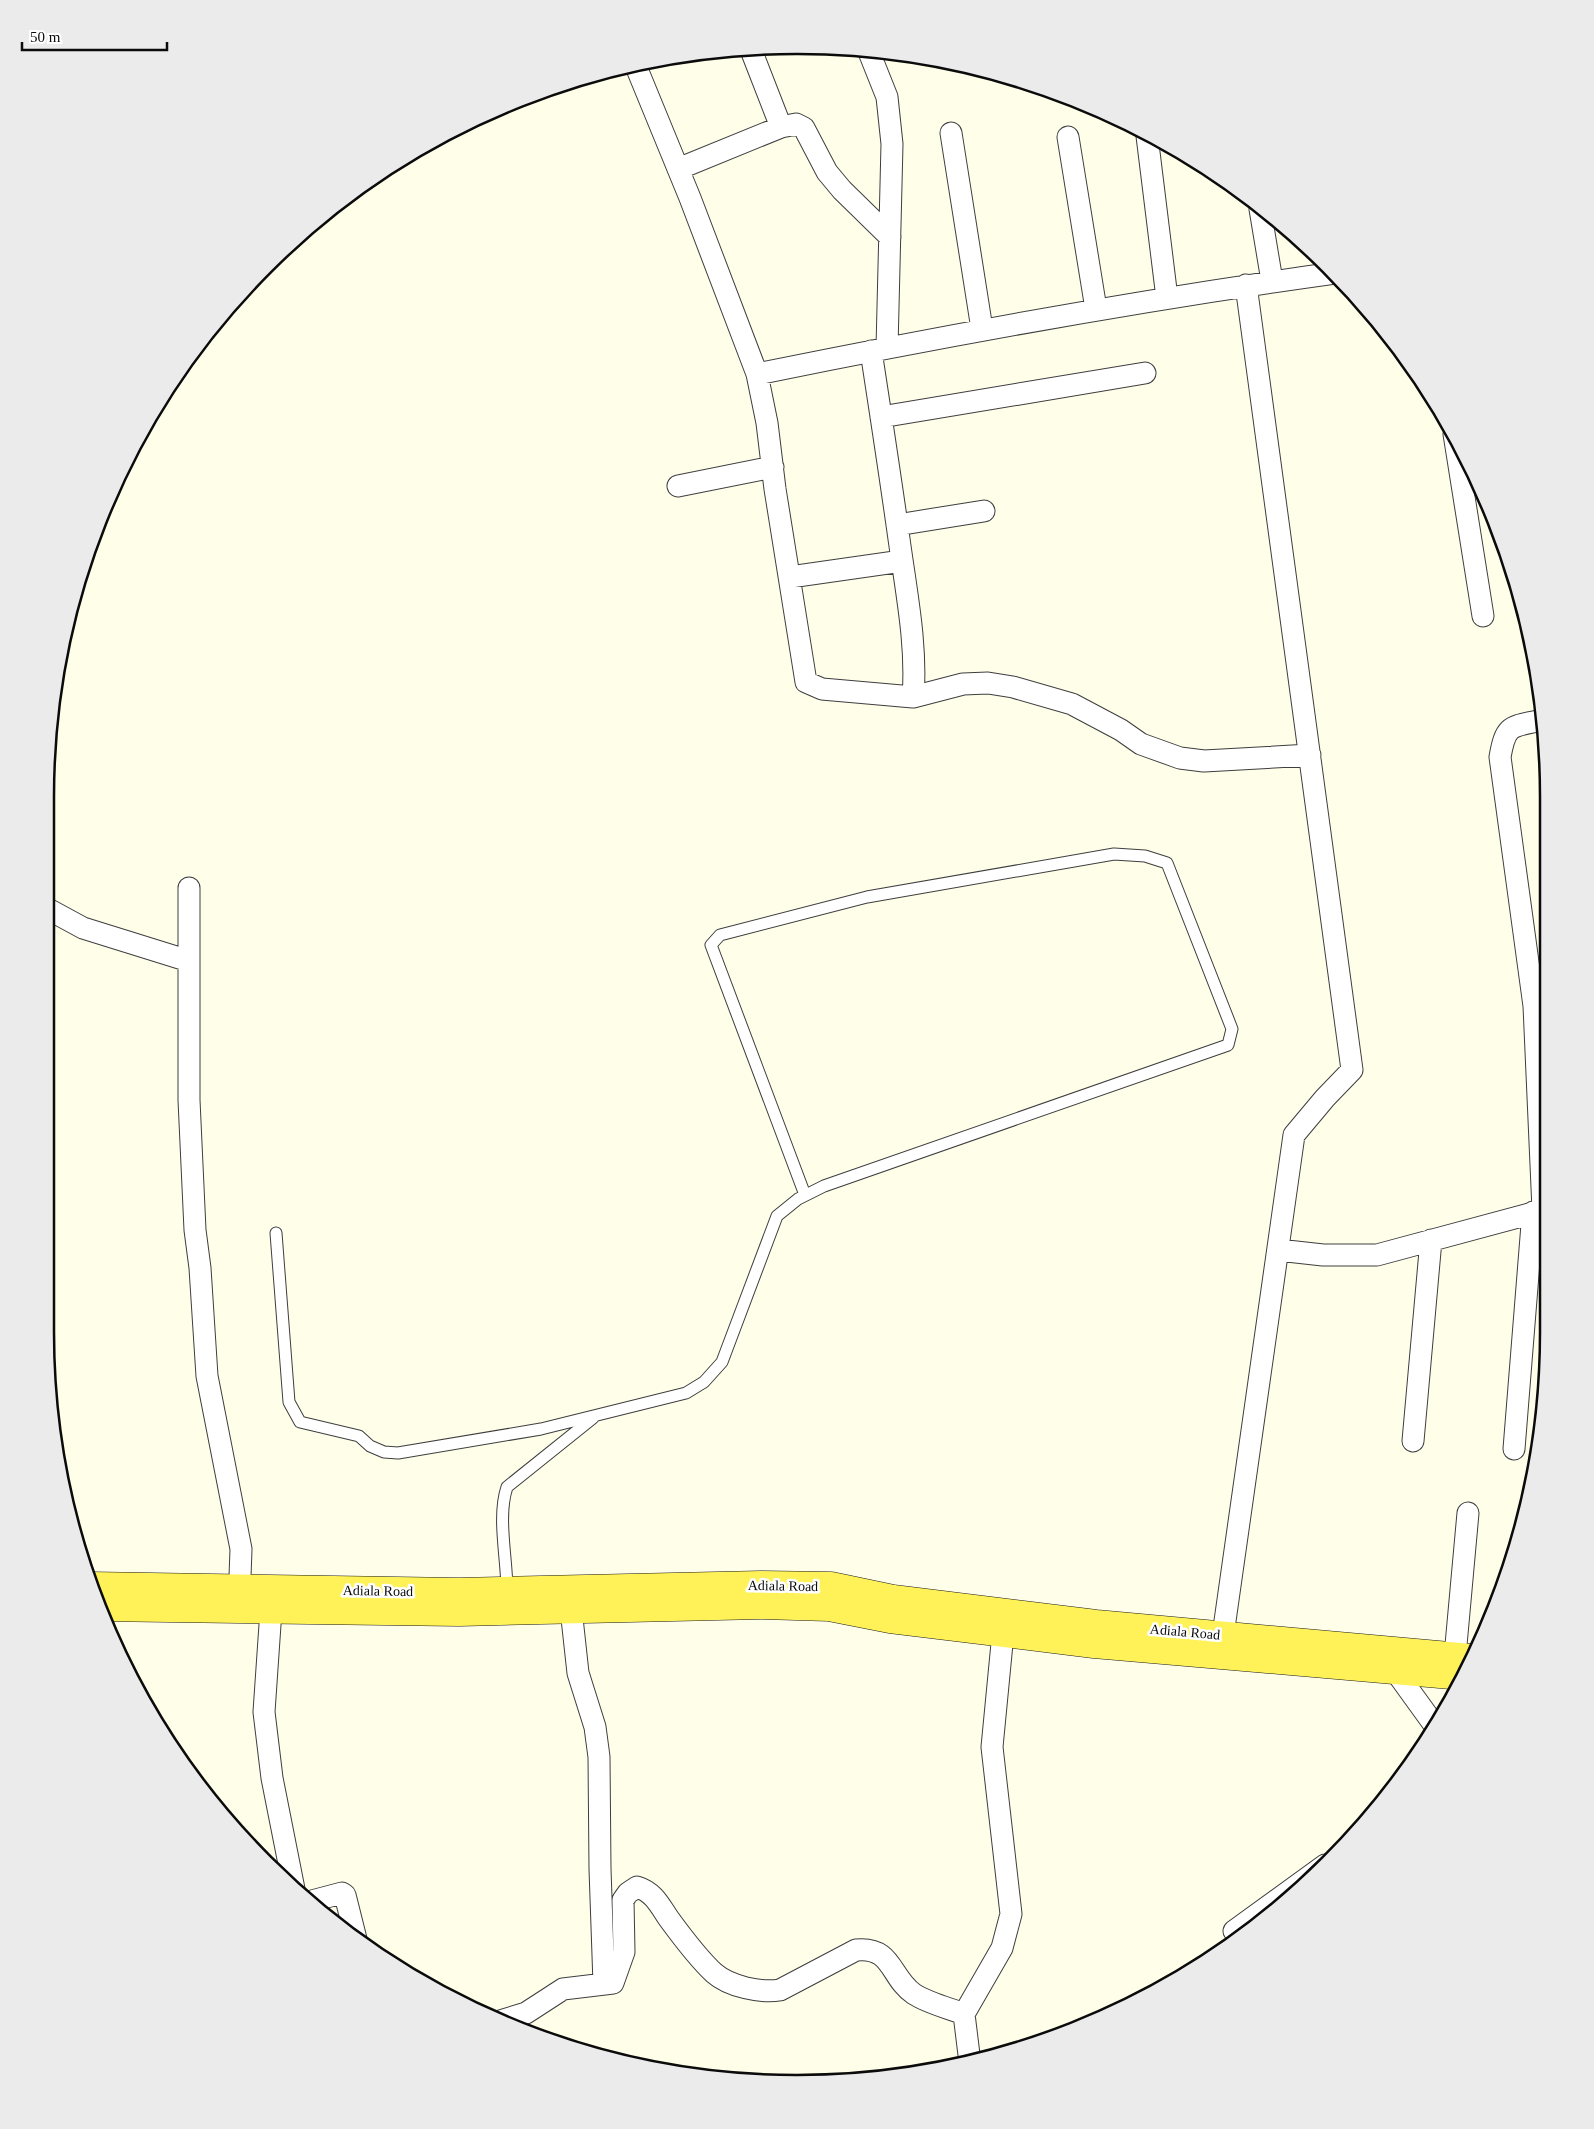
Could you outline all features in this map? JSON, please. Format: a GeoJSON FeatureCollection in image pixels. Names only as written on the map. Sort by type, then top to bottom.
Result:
{"type":"FeatureCollection","features":[{"type":"Feature","properties":{"kind":"main road","name":"Adiala Road"},"geometry":{"type":"LineString","coordinates":[[106,1607],[239,1599],[507,1591],[761,1584],[831,1586],[922,1602],[1096,1624],[1223,1635],[1463,1663]]}},
{"type":"Feature","properties":{"kind":"main road","name":"Adiala Road"},"geometry":{"type":"LineString","coordinates":[[99,1587],[239,1599],[271,1610],[459,1612],[761,1605],[829,1607],[890,1619],[1094,1644],[1396,1672],[1463,1663]]}},
{"type":"Feature","properties":{"kind":"street"},"geometry":{"type":"LineString","coordinates":[[753,55],[781,127]]}},
{"type":"Feature","properties":{"kind":"street"},"geometry":{"type":"LineString","coordinates":[[871,58],[887,97],[892,144],[890,237],[879,349],[881,417],[912,644],[913,697]]}},
{"type":"Feature","properties":{"kind":"street"},"geometry":{"type":"LineString","coordinates":[[638,71],[678,169],[756,374],[767,423],[806,682],[822,689],[913,697],[963,684],[988,683],[1013,687],[1072,704],[1121,730],[1142,744],[1180,758],[1204,761],[1310,755]]}},
{"type":"Feature","properties":{"kind":"street"},"geometry":{"type":"LineString","coordinates":[[678,169],[781,127],[796,124],[804,128],[827,172],[853,202],[890,237]]}},
{"type":"Feature","properties":{"kind":"street"},"geometry":{"type":"LineString","coordinates":[[951,133],[982,329]]}},
{"type":"Feature","properties":{"kind":"street"},"geometry":{"type":"LineString","coordinates":[[1068,137],[1096,309]]}},
{"type":"Feature","properties":{"kind":"street"},"geometry":{"type":"LineString","coordinates":[[1148,142],[1166,298]]}},
{"type":"Feature","properties":{"kind":"street"},"geometry":{"type":"LineString","coordinates":[[1261,217],[1272,281]]}},
{"type":"Feature","properties":{"kind":"street"},"geometry":{"type":"LineString","coordinates":[[756,374],[982,329],[1096,309],[1325,273]]}},
{"type":"Feature","properties":{"kind":"street"},"geometry":{"type":"LineString","coordinates":[[1223,1635],[1294,1135],[1325,1098],[1352,1070],[1246,285]]}},
{"type":"Feature","properties":{"kind":"street"},"geometry":{"type":"LineString","coordinates":[[881,417],[1145,372]]}},
{"type":"Feature","properties":{"kind":"street"},"geometry":{"type":"LineString","coordinates":[[1457,456],[1483,616]]}},
{"type":"Feature","properties":{"kind":"street"},"geometry":{"type":"LineString","coordinates":[[678,486],[773,468]]}},
{"type":"Feature","properties":{"kind":"street"},"geometry":{"type":"LineString","coordinates":[[897,525],[984,511]]}},
{"type":"Feature","properties":{"kind":"street"},"geometry":{"type":"LineString","coordinates":[[790,577],[902,561]]}},
{"type":"Feature","properties":{"kind":"street"},"geometry":{"type":"LineString","coordinates":[[1536,721],[1513,726],[1504,737],[1500,757],[1534,1006],[1540,1181]]}},
{"type":"Feature","properties":{"kind":"street"},"geometry":{"type":"LineString","coordinates":[[189,888],[189,1100],[194,1230],[200,1268],[207,1376],[240,1549],[239,1599]]}},
{"type":"Feature","properties":{"kind":"street"},"geometry":{"type":"LineString","coordinates":[[54,912],[82,928],[189,961]]}},
{"type":"Feature","properties":{"kind":"street"},"geometry":{"type":"LineString","coordinates":[[1278,1250],[1323,1255],[1377,1255],[1540,1210]]}},
{"type":"Feature","properties":{"kind":"street"},"geometry":{"type":"LineString","coordinates":[[1514,1449],[1540,1219]]}},
{"type":"Feature","properties":{"kind":"street"},"geometry":{"type":"LineString","coordinates":[[1413,1441],[1431,1240]]}},
{"type":"Feature","properties":{"kind":"street"},"geometry":{"type":"LineString","coordinates":[[1463,1663],[1468,1513]]}},
{"type":"Feature","properties":{"kind":"street"},"geometry":{"type":"LineString","coordinates":[[571,1609],[578,1673],[595,1727],[599,1757],[604,1984]]}},
{"type":"Feature","properties":{"kind":"street"},"geometry":{"type":"LineString","coordinates":[[271,1610],[264,1712],[272,1778],[292,1877]]}},
{"type":"Feature","properties":{"kind":"street"},"geometry":{"type":"LineString","coordinates":[[969,2055],[964,2014],[1002,1948],[1011,1914],[992,1747],[1003,1633]]}},
{"type":"Feature","properties":{"kind":"street"},"geometry":{"type":"LineString","coordinates":[[1396,1672],[1431,1720]]}},
{"type":"Feature","properties":{"kind":"street"},"geometry":{"type":"LineString","coordinates":[[510,2018],[526,2013],[563,1989],[613,1984],[616,1980],[624,1952],[623,1900],[628,1893],[637,1887],[646,1890],[655,1898],[670,1920],[715,1974],[728,1981],[769,1992],[780,1990],[856,1950],[872,1950],[886,1958],[912,1993],[964,2014]]}},
{"type":"Feature","properties":{"kind":"street"},"geometry":{"type":"LineString","coordinates":[[317,1900],[342,1893],[353,1928]]}},
{"type":"Feature","properties":{"kind":"street"},"geometry":{"type":"LineString","coordinates":[[1234,1931],[1266,1908]]}},
{"type":"Feature","properties":{"kind":"lane"},"geometry":{"type":"LineString","coordinates":[[276,1233],[289,1402],[300,1422],[359,1436],[370,1446],[384,1452],[398,1452],[541,1429],[686,1393],[704,1382],[722,1362],[777,1216],[805,1195],[833,1183],[1228,1045],[1232,1029],[1167,863],[1145,856],[1114,854],[867,897],[720,935],[711,945],[805,1195]]}},
{"type":"Feature","properties":{"kind":"lane"},"geometry":{"type":"LineString","coordinates":[[507,1591],[502,1504],[507,1487],[596,1415]]}}]}
